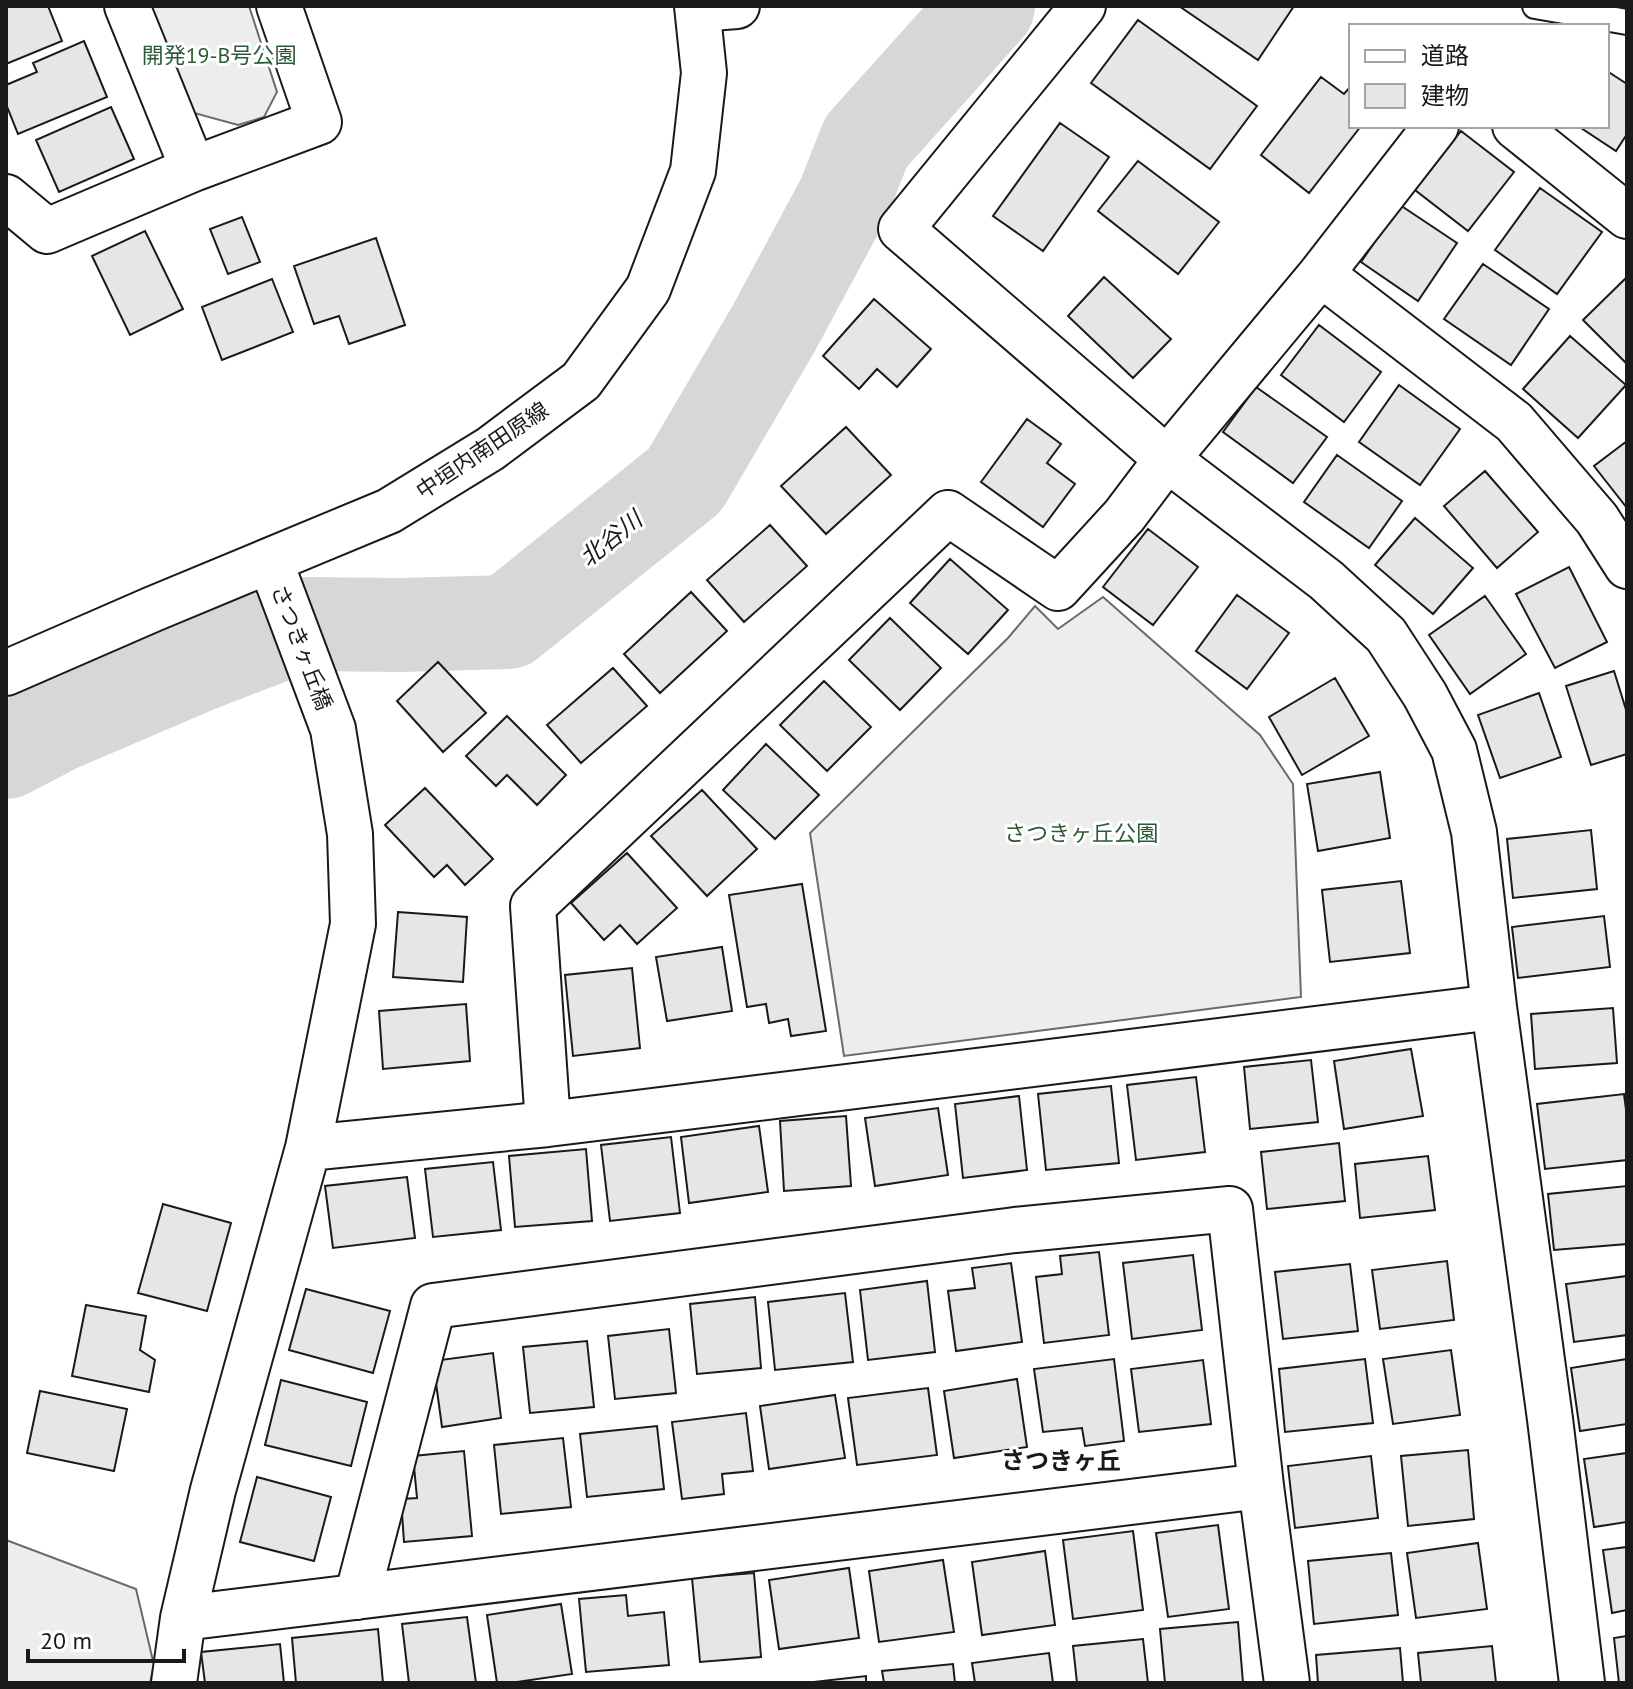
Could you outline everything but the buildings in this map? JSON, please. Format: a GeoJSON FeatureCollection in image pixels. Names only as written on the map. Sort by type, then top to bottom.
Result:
{"type":"FeatureCollection","features":[{"type":"Feature","properties":{"kind":"street"},"geometry":{"type":"LineString","coordinates":[[127,6],[193,169]]}},
{"type":"Feature","properties":{"kind":"street"},"geometry":{"type":"LineString","coordinates":[[6,197],[47,231],[193,169],[319,122],[279,6]]}},
{"type":"Feature","properties":{"kind":"street"},"geometry":{"type":"LineString","coordinates":[[1083,6],[901,229],[1167,459],[1326,580],[1386,635],[1425,695],[1454,750],[1474,832],[1582,1683]]}},
{"type":"Feature","properties":{"kind":"street","name":"中垣内南田原線"},"geometry":{"type":"LineString","coordinates":[[6,673],[389,511],[490,449],[581,381],[648,289],[693,171],[711,7]]}},
{"type":"Feature","properties":{"kind":"street"},"geometry":{"type":"LineString","coordinates":[[548,1124],[533,906],[948,513],[1058,588],[1124,516],[1167,459],[1321,274],[1434,128]]}},
{"type":"Feature","properties":{"kind":"street"},"geometry":{"type":"LineString","coordinates":[[1517,128],[1627,216]]}},
{"type":"Feature","properties":{"kind":"street"},"geometry":{"type":"LineString","coordinates":[[1321,274],[1514,422],[1597,519],[1627,566]]}},
{"type":"Feature","properties":{"kind":"street","name":"さつきヶ丘橋"},"geometry":{"type":"LineString","coordinates":[[174,1683],[183,1618],[213,1490],[308,1148],[353,924],[350,834],[333,729],[270,563]]}},
{"type":"Feature","properties":{"kind":"street"},"geometry":{"type":"LineString","coordinates":[[308,1148],[548,1124],[1494,1007]]}},
{"type":"Feature","properties":{"kind":"street"},"geometry":{"type":"LineString","coordinates":[[357,1597],[433,1306],[1015,1230],[1230,1209],[1287,1683]]}},
{"type":"Feature","properties":{"kind":"street"},"geometry":{"type":"LineString","coordinates":[[183,1618],[1261,1486]]}},
{"type":"Feature","properties":{"kind":"lane"},"geometry":{"type":"LineString","coordinates":[[1535,6],[1627,22]]}},
{"type":"Feature","properties":{"kind":"shaded area","name":"開発19-B号公園"},"geometry":{"type":"Polygon","coordinates":[[[151,6],[249,6],[277,92],[264,117],[238,125],[194,113],[151,6]]]}},
{"type":"Feature","properties":{"kind":"shaded area","name":"さつきヶ丘公園"},"geometry":{"type":"Polygon","coordinates":[[[1103,597],[1260,735],[1293,784],[1301,997],[844,1056],[810,833],[1008,638],[1035,606],[1058,629],[1103,597]]]}},
{"type":"Feature","properties":{"kind":"shaded area"},"geometry":{"type":"Polygon","coordinates":[[[6,1540],[136,1589],[154,1665],[150,1683],[6,1683],[6,1540]]]}},
{"type":"Feature","properties":{"kind":"waterway","name":"北谷川"},"geometry":{"type":"LineString","coordinates":[[6,752],[58,725],[198,665],[305,624],[508,622],[685,480],[774,328],[844,198],[866,142],[988,6]]}},
{"type":"Feature","properties":{"kind":"district","name":"さつきヶ丘"},"geometry":{"type":"Point","coordinates":[1061,1461]}}]}
